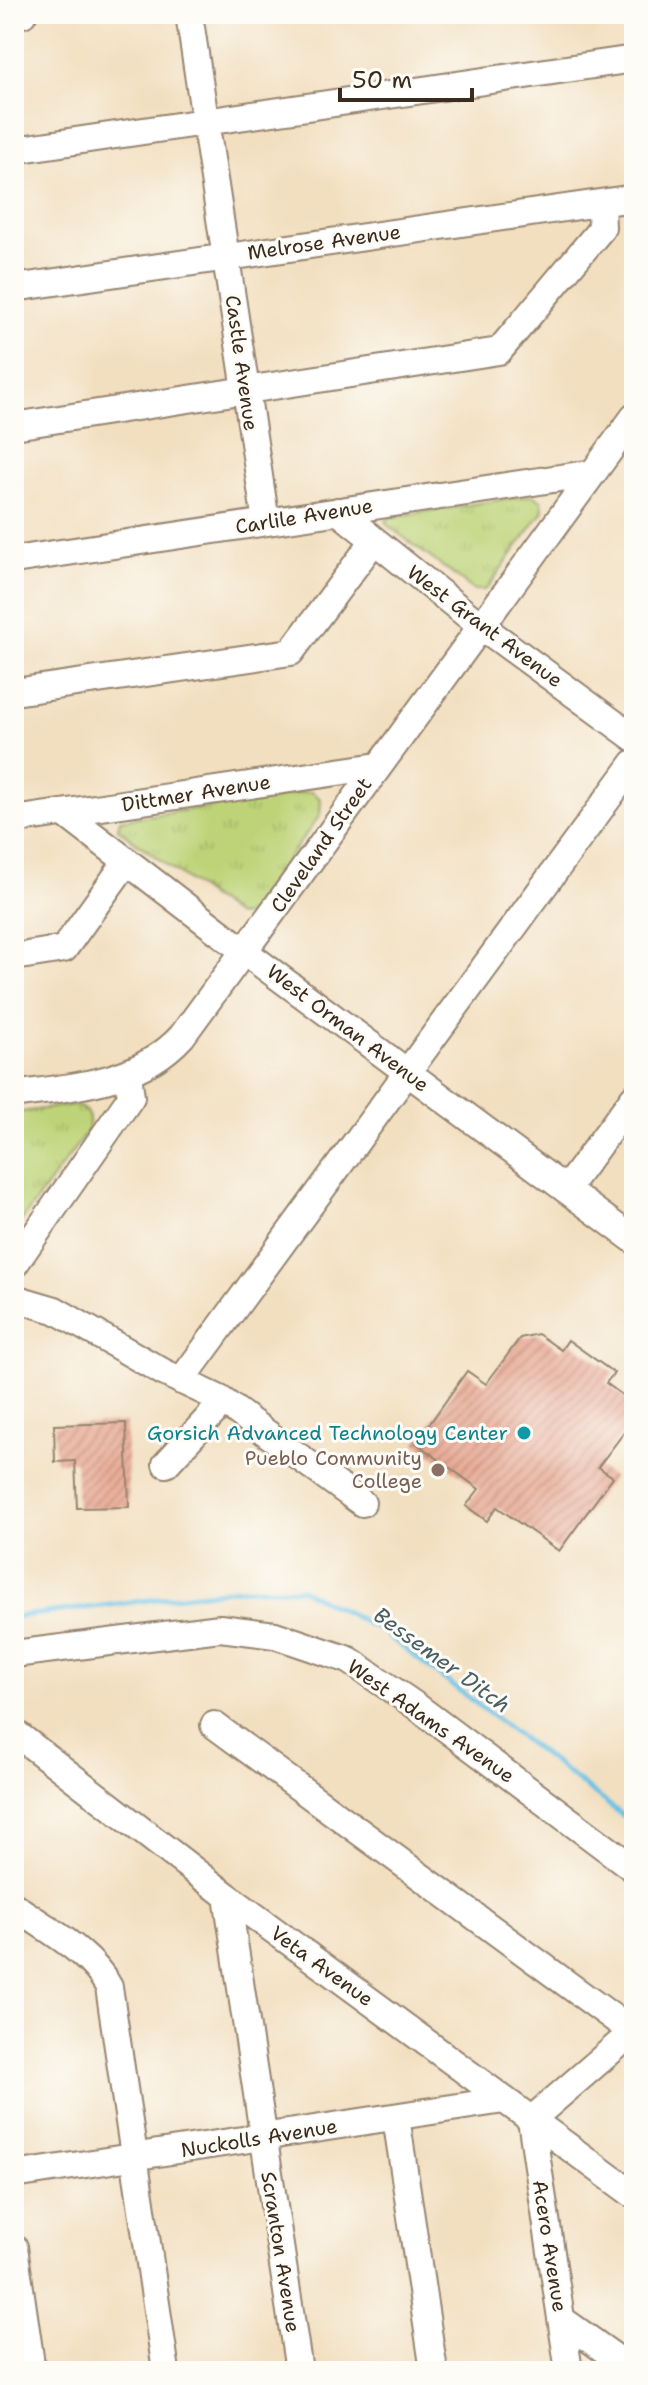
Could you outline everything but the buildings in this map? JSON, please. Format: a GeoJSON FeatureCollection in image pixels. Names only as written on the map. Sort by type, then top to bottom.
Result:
{"type":"FeatureCollection","features":[{"type":"Feature","properties":{"kind":"street"},"geometry":{"type":"LineString","coordinates":[[14,15],[23,14]]}},
{"type":"Feature","properties":{"kind":"street","name":"Castle Avenue"},"geometry":{"type":"LineString","coordinates":[[189,14],[266,522]]}},
{"type":"Feature","properties":{"kind":"street"},"geometry":{"type":"LineString","coordinates":[[14,150],[634,59]]}},
{"type":"Feature","properties":{"kind":"street","name":"Melrose Avenue"},"geometry":{"type":"LineString","coordinates":[[14,288],[634,198]]}},
{"type":"Feature","properties":{"kind":"street"},"geometry":{"type":"LineString","coordinates":[[14,426],[499,351],[602,228],[601,203]]}},
{"type":"Feature","properties":{"kind":"street","name":"Cleveland Street"},"geometry":{"type":"LineString","coordinates":[[14,1095],[128,1074],[168,1052],[245,952],[634,417]]}},
{"type":"Feature","properties":{"kind":"street","name":"Carlile Avenue"},"geometry":{"type":"LineString","coordinates":[[14,560],[593,473]]}},
{"type":"Feature","properties":{"kind":"street","name":"West Grant Avenue"},"geometry":{"type":"LineString","coordinates":[[338,511],[481,626],[634,738]]}},
{"type":"Feature","properties":{"kind":"street"},"geometry":{"type":"LineString","coordinates":[[14,692],[291,652],[373,542]]}},
{"type":"Feature","properties":{"kind":"street"},"geometry":{"type":"LineString","coordinates":[[172,1376],[406,1071],[634,763]]}},
{"type":"Feature","properties":{"kind":"street","name":"Dittmer Avenue"},"geometry":{"type":"LineString","coordinates":[[14,820],[378,766]]}},
{"type":"Feature","properties":{"kind":"street","name":"West Orman Avenue"},"geometry":{"type":"LineString","coordinates":[[64,813],[245,952],[634,1240]]}},
{"type":"Feature","properties":{"kind":"street"},"geometry":{"type":"LineString","coordinates":[[14,957],[64,949],[127,861]]}},
{"type":"Feature","properties":{"kind":"street"},"geometry":{"type":"LineString","coordinates":[[14,1265],[131,1097],[128,1074]]}},
{"type":"Feature","properties":{"kind":"street"},"geometry":{"type":"LineString","coordinates":[[566,1189],[634,1097]]}},
{"type":"Feature","properties":{"kind":"street"},"geometry":{"type":"LineString","coordinates":[[14,1298],[55,1310],[172,1376],[220,1399],[362,1503]]}},
{"type":"Feature","properties":{"kind":"street"},"geometry":{"type":"LineString","coordinates":[[166,1464],[214,1412],[220,1399]]}},
{"type":"Feature","properties":{"kind":"street","name":"West Adams Avenue"},"geometry":{"type":"LineString","coordinates":[[14,1654],[220,1628],[275,1635],[335,1655],[349,1660],[416,1706],[634,1869]]}},
{"type":"Feature","properties":{"kind":"street"},"geometry":{"type":"LineString","coordinates":[[214,1725],[634,2032],[531,2120]]}},
{"type":"Feature","properties":{"kind":"street","name":"Veta Avenue"},"geometry":{"type":"LineString","coordinates":[[14,1732],[227,1896],[634,2195]]}},
{"type":"Feature","properties":{"kind":"street","name":"Scranton Avenue"},"geometry":{"type":"LineString","coordinates":[[227,1896],[299,2371]]}},
{"type":"Feature","properties":{"kind":"street"},"geometry":{"type":"LineString","coordinates":[[14,1906],[78,1952],[104,1977],[109,1987],[166,2371]]}},
{"type":"Feature","properties":{"kind":"street","name":"Nuckolls Avenue"},"geometry":{"type":"LineString","coordinates":[[14,2175],[504,2100]]}},
{"type":"Feature","properties":{"kind":"street"},"geometry":{"type":"LineString","coordinates":[[396,2117],[434,2371]]}},
{"type":"Feature","properties":{"kind":"street","name":"Acero Avenue"},"geometry":{"type":"LineString","coordinates":[[531,2120],[569,2371]]}},
{"type":"Feature","properties":{"kind":"street"},"geometry":{"type":"LineString","coordinates":[[14,2247],[32,2371]]}},
{"type":"Feature","properties":{"kind":"street"},"geometry":{"type":"LineString","coordinates":[[561,2319],[634,2371]]}},
{"type":"Feature","properties":{"kind":"green space"},"geometry":{"type":"Polygon","coordinates":[[[532,495],[542,501],[543,511],[484,590],[474,590],[387,525],[386,521],[390,517],[532,495]]]}},
{"type":"Feature","properties":{"kind":"green space"},"geometry":{"type":"Polygon","coordinates":[[[312,792],[321,799],[320,815],[249,912],[242,916],[235,915],[118,829],[120,820],[312,792]]]}},
{"type":"Feature","properties":{"kind":"green space"},"geometry":{"type":"Polygon","coordinates":[[[72,1105],[87,1113],[88,1130],[14,1231],[14,1113],[72,1105]]]}},
{"type":"Feature","properties":{"kind":"waterway","name":"Bessemer Ditch"},"geometry":{"type":"LineString","coordinates":[[14,1617],[237,1589],[301,1589],[380,1630],[634,1824]]}},
{"type":"Feature","properties":{"kind":"place","name":"Gorsich Advanced Technology Center"},"geometry":{"type":"Point","coordinates":[524,1433]}},
{"type":"Feature","properties":{"kind":"place","name":"Pueblo Community College"},"geometry":{"type":"Point","coordinates":[438,1470]}}]}
